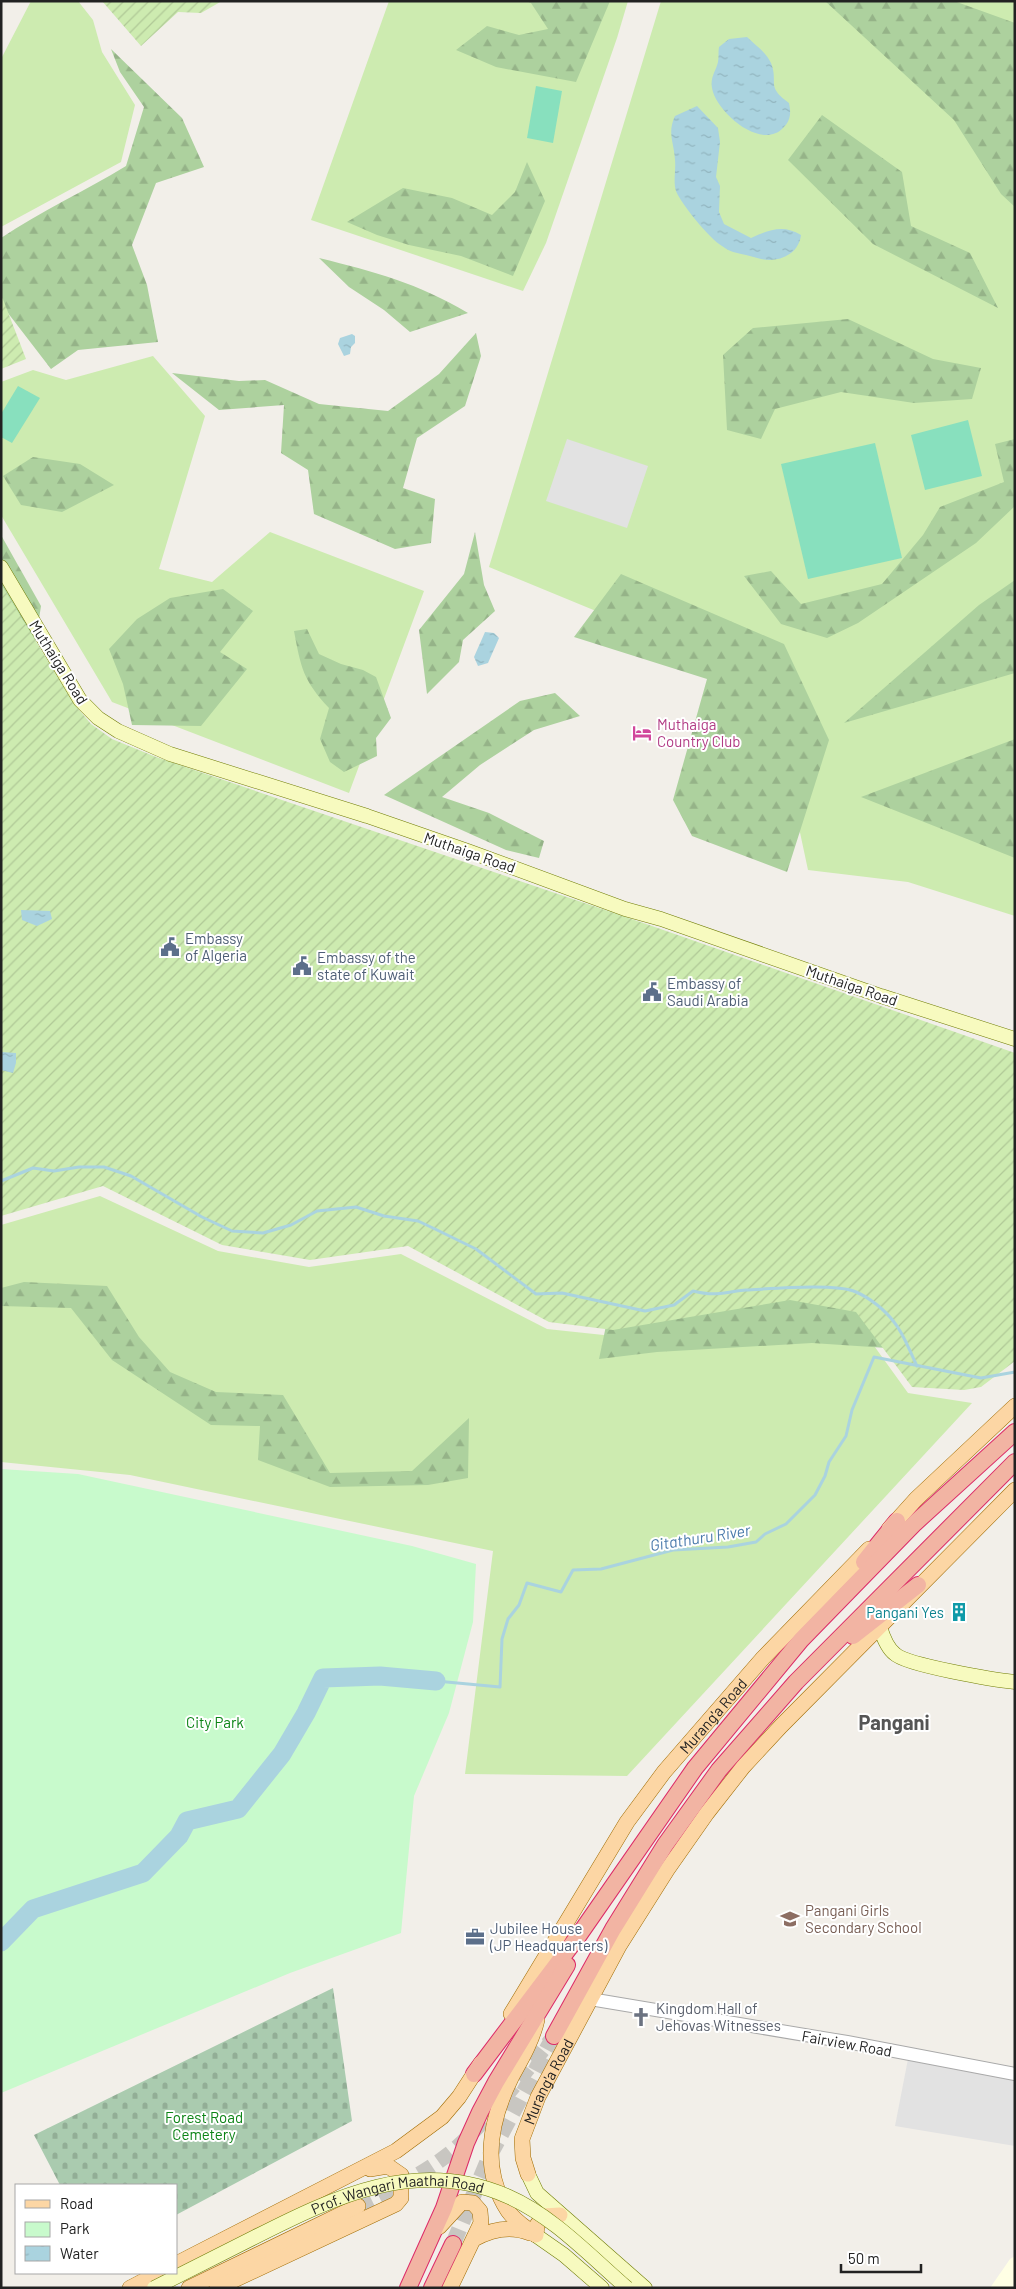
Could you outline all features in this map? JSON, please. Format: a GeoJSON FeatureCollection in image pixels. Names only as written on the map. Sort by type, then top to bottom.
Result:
{"type":"FeatureCollection","features":[{"type":"Feature","properties":{"kind":"highway","name":"Murang'a Road"},"geometry":{"type":"LineString","coordinates":[[509,2026],[579,1935],[695,1768],[802,1640],[916,1523],[1015,1432]]}},
{"type":"Feature","properties":{"kind":"highway","name":"Murang'a Road"},"geometry":{"type":"LineString","coordinates":[[554,2036],[613,1929],[665,1845],[719,1770],[758,1723],[1015,1462]]}},
{"type":"Feature","properties":{"kind":"highway"},"geometry":{"type":"LineString","coordinates":[[802,1640],[898,1520]]}},
{"type":"Feature","properties":{"kind":"highway"},"geometry":{"type":"LineString","coordinates":[[828,1651],[849,1639],[885,1613],[918,1585]]}},
{"type":"Feature","properties":{"kind":"highway","name":"Murang'a Road"},"geometry":{"type":"LineString","coordinates":[[408,2288],[433,2234],[466,2143],[480,2112],[496,2082],[566,1967],[579,1935]]}},
{"type":"Feature","properties":{"kind":"highway","name":"Prof. Wangari Maathai Road"},"geometry":{"type":"LineString","coordinates":[[474,2074],[509,2026]]}},
{"type":"Feature","properties":{"kind":"highway"},"geometry":{"type":"LineString","coordinates":[[432,2288],[453,2244]]}},
{"type":"Feature","properties":{"kind":"main road","name":"Muthaiga Road"},"geometry":{"type":"LineString","coordinates":[[1,567],[80,700],[98,718],[118,731],[170,754],[368,816],[468,850],[625,909],[661,919],[881,996],[1015,1039]]}},
{"type":"Feature","properties":{"kind":"main road","name":"Murang'a Road"},"geometry":{"type":"LineString","coordinates":[[474,2074],[627,1822],[664,1772],[763,1658],[916,1500],[1015,1406]]}},
{"type":"Feature","properties":{"kind":"main road","name":"Murang'a Road"},"geometry":{"type":"LineString","coordinates":[[528,2174],[523,2158],[522,2139],[538,2097],[590,1999],[646,1902],[707,1813],[743,1767],[775,1733],[880,1627],[918,1585],[1015,1490]]}},
{"type":"Feature","properties":{"kind":"main road"},"geometry":{"type":"LineString","coordinates":[[880,1627],[894,1654],[903,1659],[996,1680],[1015,1682]]}},
{"type":"Feature","properties":{"kind":"main road","name":"Murang'a Road"},"geometry":{"type":"LineString","coordinates":[[535,2235],[509,2212],[502,2198],[491,2168],[490,2144],[494,2118],[529,2046],[539,2013]]}},
{"type":"Feature","properties":{"kind":"main road","name":"Prof. Wangari Maathai Road"},"geometry":{"type":"LineString","coordinates":[[178,2263],[396,2152],[442,2117],[460,2097],[474,2074]]}},
{"type":"Feature","properties":{"kind":"main road"},"geometry":{"type":"LineString","coordinates":[[218,2288],[386,2210],[401,2198],[401,2175],[394,2169],[388,2166],[361,2171]]}},
{"type":"Feature","properties":{"kind":"main road"},"geometry":{"type":"LineString","coordinates":[[528,2174],[537,2193],[645,2288]]}},
{"type":"Feature","properties":{"kind":"main road","name":"Prof. Wangari Maathai Road"},"geometry":{"type":"LineString","coordinates":[[154,2288],[288,2220],[346,2194],[388,2183],[435,2179],[461,2182],[507,2196],[540,2214],[627,2288]]}},
{"type":"Feature","properties":{"kind":"main road"},"geometry":{"type":"LineString","coordinates":[[433,2234],[456,2206],[468,2202],[478,2206],[482,2217],[474,2239],[450,2288]]}},
{"type":"Feature","properties":{"kind":"main road","name":"Prof. Wangari Maathai Road"},"geometry":{"type":"LineString","coordinates":[[190,2288],[358,2206]]}},
{"type":"Feature","properties":{"kind":"main road"},"geometry":{"type":"LineString","coordinates":[[535,2235],[537,2225],[544,2216],[560,2215]]}},
{"type":"Feature","properties":{"kind":"main road"},"geometry":{"type":"LineString","coordinates":[[474,2239],[491,2230],[523,2230],[535,2235],[564,2255],[602,2288]]}},
{"type":"Feature","properties":{"kind":"main road"},"geometry":{"type":"LineString","coordinates":[[130,2288],[157,2274]]}},
{"type":"Feature","properties":{"kind":"street","name":"Fairview Road"},"geometry":{"type":"LineString","coordinates":[[590,1999],[847,2042],[1015,2074]]}},
{"type":"Feature","properties":{"kind":"shaded area"},"geometry":{"type":"Polygon","coordinates":[[[567,439],[648,466],[627,528],[546,501],[567,439]]]}},
{"type":"Feature","properties":{"kind":"shaded area"},"geometry":{"type":"Polygon","coordinates":[[[908,2059],[1015,2079],[1015,2146],[895,2126],[908,2059]]]}},
{"type":"Feature","properties":{"kind":"shaded area"},"geometry":{"type":"Polygon","coordinates":[[[1015,2256],[1015,2288],[990,2288],[1010,2259],[1015,2256]]]}},
{"type":"Feature","properties":{"kind":"green space"},"geometry":{"type":"Polygon","coordinates":[[[31,1],[78,1],[93,20],[102,52],[135,105],[121,162],[1,227],[1,59],[31,1]]]}},
{"type":"Feature","properties":{"kind":"green space"},"geometry":{"type":"Polygon","coordinates":[[[102,1],[222,1],[201,13],[178,12],[141,46],[102,1]]]}},
{"type":"Feature","properties":{"kind":"green space"},"geometry":{"type":"Polygon","coordinates":[[[389,1],[628,1],[546,243],[523,291],[311,220],[389,1]]]}},
{"type":"Feature","properties":{"kind":"green space"},"geometry":{"type":"Polygon","coordinates":[[[526,1],[610,1],[576,82],[496,67],[456,50],[487,26],[519,35],[548,29],[531,3],[526,1]]]}},
{"type":"Feature","properties":{"kind":"green space"},"geometry":{"type":"Polygon","coordinates":[[[661,1],[1015,1],[1015,916],[908,882],[808,870],[768,682],[489,567],[661,1]]]}},
{"type":"Feature","properties":{"kind":"green space"},"geometry":{"type":"Polygon","coordinates":[[[825,1],[954,1],[1015,23],[1015,207],[1001,194],[954,120],[825,1]]]}},
{"type":"Feature","properties":{"kind":"green space"},"geometry":{"type":"Polygon","coordinates":[[[111,49],[182,118],[204,167],[156,183],[132,245],[147,285],[158,342],[78,350],[51,369],[1,304],[1,238],[126,166],[144,107],[120,72],[111,49]]]}},
{"type":"Feature","properties":{"kind":"green space"},"geometry":{"type":"Polygon","coordinates":[[[536,86],[562,91],[553,143],[527,138],[536,86]]]}},
{"type":"Feature","properties":{"kind":"green space"},"geometry":{"type":"Polygon","coordinates":[[[822,115],[902,172],[911,226],[970,253],[998,308],[873,244],[788,160],[822,115]]]}},
{"type":"Feature","properties":{"kind":"green space"},"geometry":{"type":"Polygon","coordinates":[[[527,162],[545,201],[513,276],[461,256],[409,245],[377,235],[347,222],[403,188],[452,198],[492,215],[515,192],[527,162]]]}},
{"type":"Feature","properties":{"kind":"green space"},"geometry":{"type":"Polygon","coordinates":[[[319,258],[359,268],[413,286],[468,313],[410,332],[384,310],[349,287],[319,258]]]}},
{"type":"Feature","properties":{"kind":"green space"},"geometry":{"type":"Polygon","coordinates":[[[1,294],[26,359],[1,369],[1,294]]]}},
{"type":"Feature","properties":{"kind":"green space"},"geometry":{"type":"Polygon","coordinates":[[[848,319],[933,359],[981,368],[972,399],[914,403],[841,392],[775,409],[761,439],[727,430],[723,355],[753,328],[848,319]]]}},
{"type":"Feature","properties":{"kind":"green space"},"geometry":{"type":"Polygon","coordinates":[[[476,333],[481,356],[465,406],[417,438],[403,488],[435,499],[431,543],[395,549],[314,514],[308,470],[281,453],[284,405],[219,410],[172,373],[239,381],[265,380],[319,404],[388,411],[439,374],[476,333]]]}},
{"type":"Feature","properties":{"kind":"green space"},"geometry":{"type":"Polygon","coordinates":[[[153,356],[205,416],[159,569],[212,582],[270,532],[424,591],[349,793],[112,702],[1,515],[1,382],[33,370],[66,380],[153,356]]]}},
{"type":"Feature","properties":{"kind":"green space"},"geometry":{"type":"Polygon","coordinates":[[[18,386],[40,398],[12,443],[1,437],[1,414],[18,386]]]}},
{"type":"Feature","properties":{"kind":"green space"},"geometry":{"type":"Polygon","coordinates":[[[968,420],[982,476],[925,490],[911,435],[968,420]]]}},
{"type":"Feature","properties":{"kind":"green space"},"geometry":{"type":"Polygon","coordinates":[[[1015,439],[1015,506],[976,543],[858,623],[827,638],[781,624],[744,576],[771,571],[801,604],[882,584],[923,535],[940,507],[1004,482],[995,444],[1015,439]]]}},
{"type":"Feature","properties":{"kind":"green space"},"geometry":{"type":"Polygon","coordinates":[[[875,443],[902,558],[808,579],[781,464],[875,443]]]}},
{"type":"Feature","properties":{"kind":"green space"},"geometry":{"type":"Polygon","coordinates":[[[33,457],[80,464],[114,485],[62,512],[21,505],[3,476],[33,457]]]}},
{"type":"Feature","properties":{"kind":"green space"},"geometry":{"type":"Polygon","coordinates":[[[475,532],[484,585],[495,611],[463,640],[459,662],[427,694],[419,630],[464,574],[475,532]]]}},
{"type":"Feature","properties":{"kind":"green space"},"geometry":{"type":"Polygon","coordinates":[[[1,535],[41,606],[31,670],[1,675],[1,535]]]}},
{"type":"Feature","properties":{"kind":"green space"},"geometry":{"type":"Polygon","coordinates":[[[621,574],[784,644],[829,740],[787,872],[692,836],[673,800],[707,679],[574,637],[621,574]]]}},
{"type":"Feature","properties":{"kind":"green space"},"geometry":{"type":"Polygon","coordinates":[[[1015,580],[1015,673],[844,723],[979,605],[1015,580]]]}},
{"type":"Feature","properties":{"kind":"green space"},"geometry":{"type":"Polygon","coordinates":[[[1,584],[74,704],[91,724],[112,739],[156,757],[652,926],[1015,1053],[1015,1361],[981,1387],[964,1390],[912,1387],[856,1312],[790,1300],[613,1330],[549,1322],[408,1246],[310,1260],[222,1245],[103,1186],[1,1216],[1,584]]]}},
{"type":"Feature","properties":{"kind":"green space"},"geometry":{"type":"Polygon","coordinates":[[[223,589],[253,611],[220,652],[247,669],[201,726],[132,725],[123,684],[109,649],[137,619],[170,598],[223,589]]]}},
{"type":"Feature","properties":{"kind":"green space"},"geometry":{"type":"Polygon","coordinates":[[[307,629],[319,654],[341,664],[363,670],[376,677],[391,718],[376,738],[377,756],[344,772],[330,762],[320,739],[329,708],[320,698],[304,673],[294,631],[307,629]]]}},
{"type":"Feature","properties":{"kind":"green space"},"geometry":{"type":"Polygon","coordinates":[[[555,693],[580,716],[534,730],[480,765],[442,797],[489,813],[544,841],[539,858],[506,850],[384,795],[520,701],[555,693]]]}},
{"type":"Feature","properties":{"kind":"green space"},"geometry":{"type":"Polygon","coordinates":[[[1015,739],[1015,858],[861,797],[1015,739]]]}},
{"type":"Feature","properties":{"kind":"green space"},"geometry":{"type":"Polygon","coordinates":[[[100,1196],[218,1251],[309,1267],[401,1254],[547,1329],[613,1336],[854,1318],[908,1393],[972,1403],[627,1776],[465,1774],[493,1551],[130,1475],[1,1462],[1,1225],[100,1196]]]}},
{"type":"Feature","properties":{"kind":"green space"},"geometry":{"type":"Polygon","coordinates":[[[849,1197],[887,1348],[812,1343],[657,1352],[599,1359],[607,1321],[849,1197]]]}},
{"type":"Feature","properties":{"kind":"green space"},"geometry":{"type":"Polygon","coordinates":[[[24,1282],[107,1286],[139,1337],[170,1372],[216,1392],[283,1395],[330,1473],[412,1471],[469,1418],[468,1478],[428,1485],[330,1487],[258,1460],[260,1426],[211,1425],[112,1360],[71,1308],[1,1306],[1,1288],[24,1282]]]}},
{"type":"Feature","properties":{"kind":"green space","name":"City Park"},"geometry":{"type":"Polygon","coordinates":[[[1,1469],[78,1474],[412,1546],[476,1564],[473,1622],[449,1713],[414,1796],[401,1933],[290,1973],[1,2093],[1,1469]]]}},
{"type":"Feature","properties":{"kind":"green space","name":"Forest Road Cemetery"},"geometry":{"type":"Polygon","coordinates":[[[333,1988],[352,2121],[178,2214],[178,2184],[59,2184],[34,2135],[333,1988]]]}},
{"type":"Feature","properties":{"kind":"water"},"geometry":{"type":"Polygon","coordinates":[[[747,37],[769,59],[773,70],[775,88],[789,103],[790,113],[788,122],[774,134],[763,135],[741,126],[722,108],[715,98],[712,88],[712,77],[718,62],[719,47],[729,39],[747,37]]]}},
{"type":"Feature","properties":{"kind":"water"},"geometry":{"type":"Polygon","coordinates":[[[697,106],[718,128],[720,142],[716,177],[720,186],[719,212],[724,224],[751,238],[776,229],[788,230],[801,235],[796,247],[787,256],[768,260],[728,250],[703,229],[679,197],[675,184],[675,160],[671,128],[675,116],[697,106]]]}},
{"type":"Feature","properties":{"kind":"water"},"geometry":{"type":"Polygon","coordinates":[[[352,334],[355,336],[355,343],[351,347],[350,354],[344,356],[338,344],[340,338],[352,334]]]}},
{"type":"Feature","properties":{"kind":"water"},"geometry":{"type":"Polygon","coordinates":[[[485,632],[494,633],[499,638],[488,663],[478,666],[474,657],[485,632]]]}},
{"type":"Feature","properties":{"kind":"water"},"geometry":{"type":"Polygon","coordinates":[[[21,910],[50,911],[52,919],[37,926],[22,920],[21,910]]]}},
{"type":"Feature","properties":{"kind":"water"},"geometry":{"type":"Polygon","coordinates":[[[1,1052],[16,1053],[13,1073],[1,1070],[1,1052]]]}},
{"type":"Feature","properties":{"kind":"waterway"},"geometry":{"type":"LineString","coordinates":[[1,1181],[33,1168],[54,1171],[79,1167],[104,1167],[131,1176],[202,1217],[232,1231],[263,1233],[291,1225],[317,1211],[356,1207],[384,1216],[418,1221],[435,1229],[476,1249],[536,1294],[562,1293],[645,1311],[674,1305],[693,1291],[714,1294],[802,1287],[846,1289],[867,1298],[890,1318],[901,1332],[917,1366]]}},
{"type":"Feature","properties":{"kind":"waterway","name":"Gitathuru River"},"geometry":{"type":"LineString","coordinates":[[436,1681],[500,1687],[502,1639],[508,1619],[519,1605],[527,1583],[561,1592],[573,1570],[601,1569],[673,1550],[728,1547],[756,1542],[765,1534],[786,1524],[815,1495],[825,1476],[829,1462],[846,1436],[852,1410],[874,1357],[981,1378],[1015,1372]]}},
{"type":"Feature","properties":{"kind":"waterway"},"geometry":{"type":"LineString","coordinates":[[1,1942],[33,1909],[143,1873],[179,1836],[187,1821],[238,1809],[282,1754],[306,1713],[323,1678],[380,1676],[436,1681]]}},
{"type":"Feature","properties":{"kind":"tunnel"},"geometry":{"type":"LineString","coordinates":[[358,2206],[421,2173],[456,2148],[495,2108],[554,2036]]}},
{"type":"Feature","properties":{"kind":"tunnel"},"geometry":{"type":"LineString","coordinates":[[453,2244],[492,2151],[554,2036]]}},
{"type":"Feature","properties":{"kind":"place","name":"Muthaiga Country Club"},"geometry":{"type":"Point","coordinates":[642,733]}},
{"type":"Feature","properties":{"kind":"place","name":"Embassy of Algeria"},"geometry":{"type":"Point","coordinates":[170,947]}},
{"type":"Feature","properties":{"kind":"place","name":"Embassy of the state of Kuwait"},"geometry":{"type":"Point","coordinates":[302,966]}},
{"type":"Feature","properties":{"kind":"place","name":"Embassy of Saudi Arabia"},"geometry":{"type":"Point","coordinates":[652,992]}},
{"type":"Feature","properties":{"kind":"place","name":"Pangani Yes"},"geometry":{"type":"Point","coordinates":[959,1612]}},
{"type":"Feature","properties":{"kind":"place","name":"Pangani Girls Secondary School"},"geometry":{"type":"Point","coordinates":[790,1919]}},
{"type":"Feature","properties":{"kind":"place","name":"Jubilee House (JP Headquarters)"},"geometry":{"type":"Point","coordinates":[475,1937]}},
{"type":"Feature","properties":{"kind":"place","name":"Kingdom Hall of Jehovas Witnesses"},"geometry":{"type":"Point","coordinates":[641,2017]}},
{"type":"Feature","properties":{"kind":"district","name":"Pangani"},"geometry":{"type":"Point","coordinates":[894,1722]}}]}
